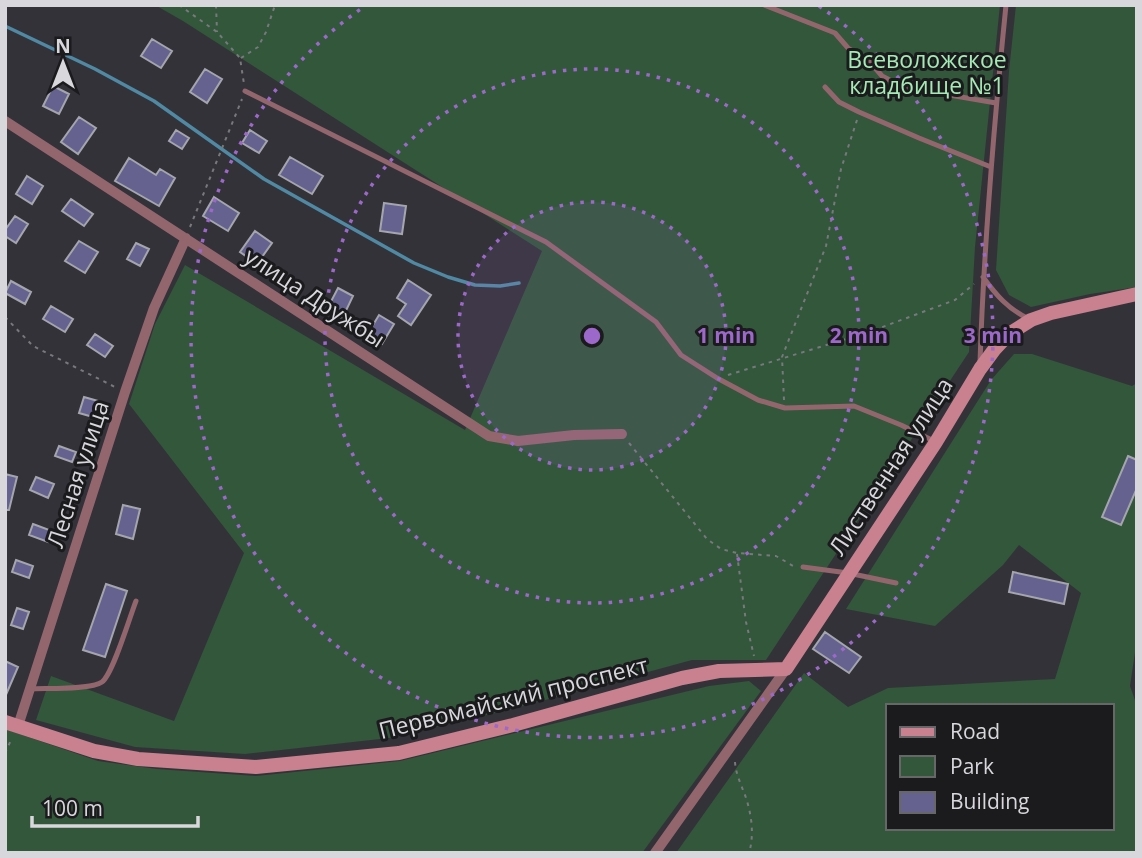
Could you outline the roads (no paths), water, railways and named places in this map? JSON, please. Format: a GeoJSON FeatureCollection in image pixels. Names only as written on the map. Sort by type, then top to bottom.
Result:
{"type":"FeatureCollection","features":[{"type":"Feature","properties":{"kind":"street","name":"улица Дружбы"},"geometry":{"type":"LineString","coordinates":[[5,121],[489,436],[517,441],[574,435],[622,434]]}},
{"type":"Feature","properties":{"kind":"street","name":"Лесная улица"},"geometry":{"type":"LineString","coordinates":[[12,724],[30,689],[154,308],[186,237]]}},
{"type":"Feature","properties":{"kind":"street","name":"Лиственная улица"},"geometry":{"type":"LineString","coordinates":[[786,669],[936,442],[980,369],[1009,334],[1031,320],[1051,313],[1137,294]]}},
{"type":"Feature","properties":{"kind":"street","name":"Первомайский проспект"},"geometry":{"type":"LineString","coordinates":[[12,724],[94,751],[138,759],[256,767],[399,753],[513,725],[682,678],[719,671],[786,669]]}},
{"type":"Feature","properties":{"kind":"street"},"geometry":{"type":"LineString","coordinates":[[656,853],[786,669]]}},
{"type":"Feature","properties":{"kind":"lane"},"geometry":{"type":"LineString","coordinates":[[764,5],[835,33],[848,48],[870,62],[882,76],[903,88],[996,103]]}},
{"type":"Feature","properties":{"kind":"lane"},"geometry":{"type":"LineString","coordinates":[[980,369],[983,277],[1006,5]]}},
{"type":"Feature","properties":{"kind":"lane"},"geometry":{"type":"LineString","coordinates":[[825,87],[839,102],[859,112],[991,167]]}},
{"type":"Feature","properties":{"kind":"lane"},"geometry":{"type":"LineString","coordinates":[[245,91],[546,242],[656,322],[681,355],[758,400],[785,408],[854,406],[936,442]]}},
{"type":"Feature","properties":{"kind":"lane"},"geometry":{"type":"LineString","coordinates":[[983,277],[998,298],[1015,312],[1031,320]]}},
{"type":"Feature","properties":{"kind":"lane"},"geometry":{"type":"LineString","coordinates":[[803,567],[896,583]]}},
{"type":"Feature","properties":{"kind":"lane"},"geometry":{"type":"LineString","coordinates":[[30,689],[90,687],[103,682],[110,671],[135,600]]}},
{"type":"Feature","properties":{"kind":"waterway"},"geometry":{"type":"LineString","coordinates":[[5,26],[154,101],[264,179],[414,263],[475,285],[500,286],[519,283]]}},
{"type":"Feature","properties":{"kind":"park label","name":"Всеволожское кладбище №1"},"geometry":{"type":"Point","coordinates":[927,72]}}]}
